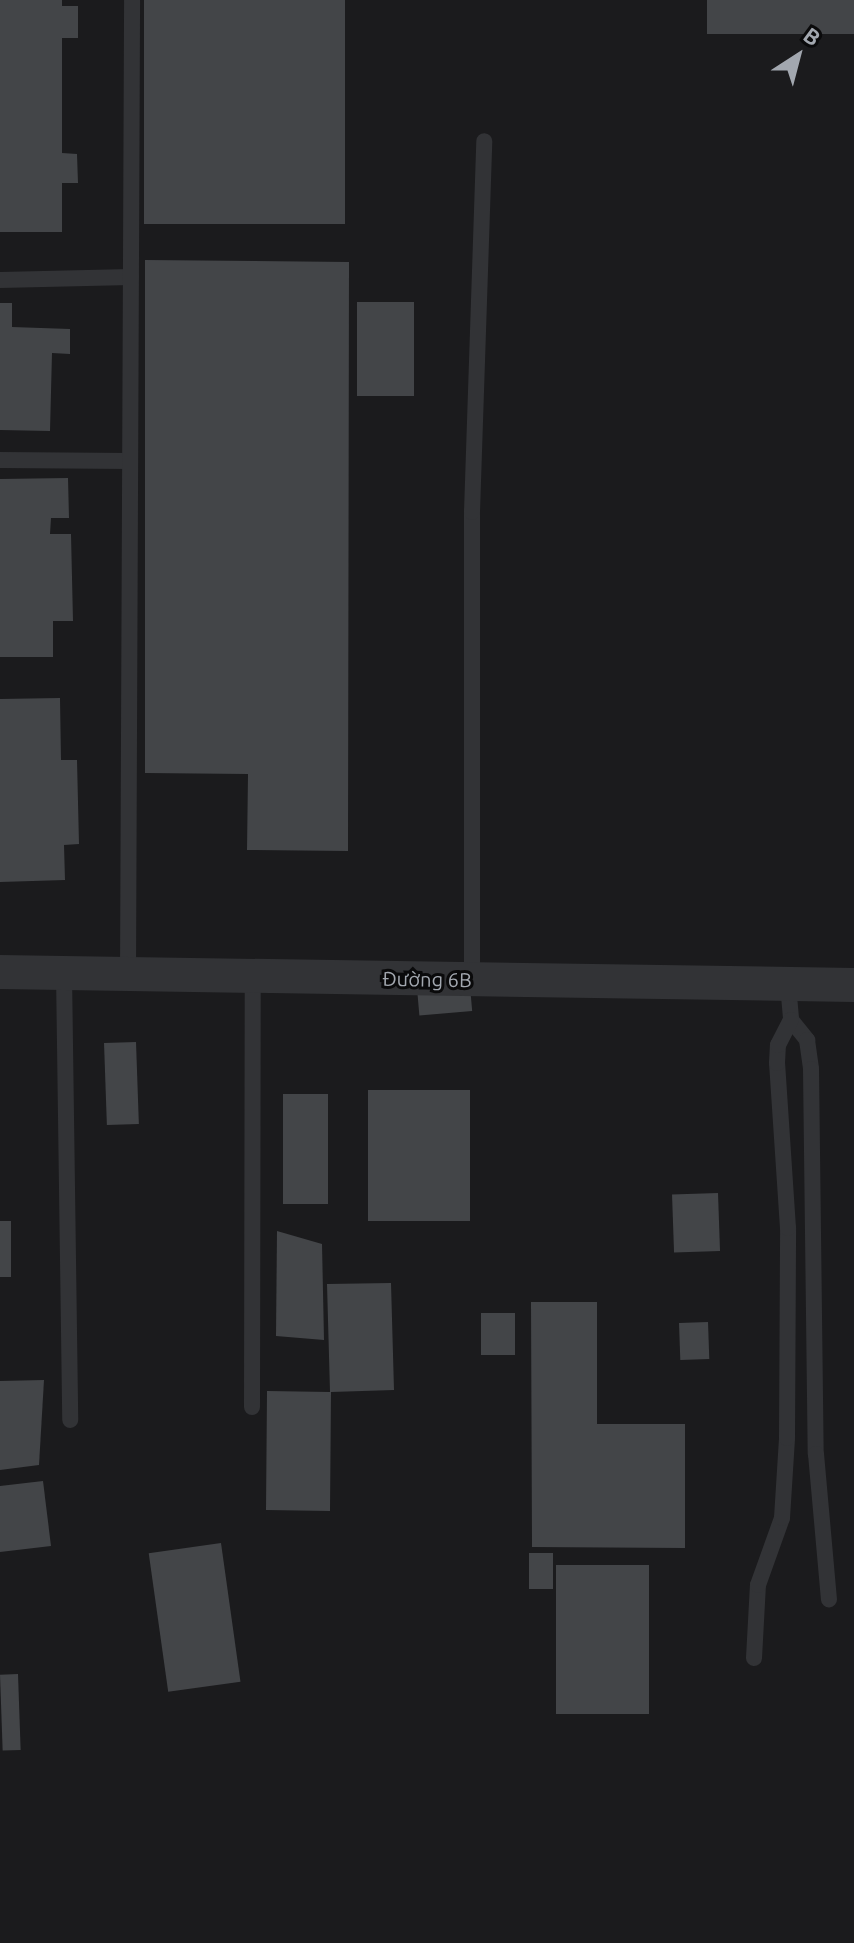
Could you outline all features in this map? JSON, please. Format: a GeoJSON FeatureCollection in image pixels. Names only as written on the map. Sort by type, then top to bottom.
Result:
{"type":"FeatureCollection","features":[{"type":"Feature","properties":{"kind":"street","name":"Đường 6B"},"geometry":{"type":"LineString","coordinates":[[0,972],[854,985]]}},
{"type":"Feature","properties":{"kind":"lane"},"geometry":{"type":"LineString","coordinates":[[128,974],[132,0]]}},
{"type":"Feature","properties":{"kind":"lane"},"geometry":{"type":"LineString","coordinates":[[472,979],[472,512],[484,141]]}},
{"type":"Feature","properties":{"kind":"lane"},"geometry":{"type":"LineString","coordinates":[[0,280],[131,277]]}},
{"type":"Feature","properties":{"kind":"lane"},"geometry":{"type":"LineString","coordinates":[[0,460],[130,461]]}},
{"type":"Feature","properties":{"kind":"lane"},"geometry":{"type":"LineString","coordinates":[[64,973],[70,1420]]}},
{"type":"Feature","properties":{"kind":"lane"},"geometry":{"type":"LineString","coordinates":[[252,1407],[253,976]]}},
{"type":"Feature","properties":{"kind":"lane"},"geometry":{"type":"LineString","coordinates":[[754,1658],[758,1585],[782,1518],[787,1438],[788,1228],[777,1063],[778,1045],[791,1020],[788,984]]}},
{"type":"Feature","properties":{"kind":"lane"},"geometry":{"type":"LineString","coordinates":[[791,1020],[807,1040],[811,1069],[816,1454],[829,1599]]}},
{"type":"Feature","properties":{"kind":"shaded area"},"geometry":{"type":"Polygon","coordinates":[[[0,0],[854,0],[854,1943],[0,1943],[0,0]]]}},
{"type":"Feature","properties":{"kind":"building"},"geometry":{"type":"Polygon","coordinates":[[[0,0],[62,0],[62,6],[78,6],[78,38],[62,38],[62,153],[77,154],[78,183],[62,183],[62,232],[0,232],[0,0]]]}},
{"type":"Feature","properties":{"kind":"building"},"geometry":{"type":"Polygon","coordinates":[[[144,0],[345,0],[345,224],[144,224],[144,0]]]}},
{"type":"Feature","properties":{"kind":"building"},"geometry":{"type":"Polygon","coordinates":[[[707,0],[854,0],[854,34],[707,34],[707,0]]]}},
{"type":"Feature","properties":{"kind":"building"},"geometry":{"type":"Polygon","coordinates":[[[145,260],[349,262],[348,851],[247,850],[248,774],[145,773],[145,260]]]}},
{"type":"Feature","properties":{"kind":"building"},"geometry":{"type":"Polygon","coordinates":[[[357,302],[414,302],[414,396],[357,396],[357,302]]]}},
{"type":"Feature","properties":{"kind":"building"},"geometry":{"type":"Polygon","coordinates":[[[0,303],[12,303],[12,327],[70,329],[70,354],[52,353],[50,431],[0,430],[0,303]]]}},
{"type":"Feature","properties":{"kind":"building"},"geometry":{"type":"Polygon","coordinates":[[[68,478],[69,518],[51,518],[50,534],[71,534],[73,621],[53,621],[53,657],[0,657],[0,479],[68,478]]]}},
{"type":"Feature","properties":{"kind":"building"},"geometry":{"type":"Polygon","coordinates":[[[60,698],[61,760],[77,760],[79,844],[64,845],[65,880],[0,882],[0,699],[60,698]]]}},
{"type":"Feature","properties":{"kind":"building"},"geometry":{"type":"Polygon","coordinates":[[[470,986],[472,1011],[419,1016],[417,991],[470,986]]]}},
{"type":"Feature","properties":{"kind":"building"},"geometry":{"type":"Polygon","coordinates":[[[136,1042],[139,1124],[107,1125],[104,1043],[136,1042]]]}},
{"type":"Feature","properties":{"kind":"building"},"geometry":{"type":"Polygon","coordinates":[[[368,1090],[470,1090],[470,1221],[368,1221],[368,1090]]]}},
{"type":"Feature","properties":{"kind":"building"},"geometry":{"type":"Polygon","coordinates":[[[283,1094],[328,1094],[328,1204],[283,1204],[283,1094]]]}},
{"type":"Feature","properties":{"kind":"building"},"geometry":{"type":"Polygon","coordinates":[[[718,1193],[720,1251],[674,1253],[672,1195],[718,1193]]]}},
{"type":"Feature","properties":{"kind":"building"},"geometry":{"type":"Polygon","coordinates":[[[0,1221],[11,1221],[11,1277],[0,1277],[0,1221]]]}},
{"type":"Feature","properties":{"kind":"building"},"geometry":{"type":"Polygon","coordinates":[[[277,1231],[322,1244],[324,1340],[276,1336],[277,1231]]]}},
{"type":"Feature","properties":{"kind":"building"},"geometry":{"type":"Polygon","coordinates":[[[391,1283],[394,1390],[331,1392],[330,1511],[266,1510],[267,1391],[330,1392],[327,1284],[391,1283]]]}},
{"type":"Feature","properties":{"kind":"building"},"geometry":{"type":"Polygon","coordinates":[[[531,1302],[597,1302],[597,1424],[685,1424],[685,1548],[532,1547],[531,1302]]]}},
{"type":"Feature","properties":{"kind":"building"},"geometry":{"type":"Polygon","coordinates":[[[481,1313],[515,1313],[515,1355],[481,1355],[481,1313]]]}},
{"type":"Feature","properties":{"kind":"building"},"geometry":{"type":"Polygon","coordinates":[[[708,1322],[709,1359],[680,1360],[679,1323],[708,1322]]]}},
{"type":"Feature","properties":{"kind":"building"},"geometry":{"type":"Polygon","coordinates":[[[44,1380],[39,1465],[0,1470],[0,1381],[44,1380]]]}},
{"type":"Feature","properties":{"kind":"building"},"geometry":{"type":"Polygon","coordinates":[[[43,1481],[51,1546],[0,1552],[0,1486],[43,1481]]]}},
{"type":"Feature","properties":{"kind":"building"},"geometry":{"type":"Polygon","coordinates":[[[221,1543],[240,1682],[168,1692],[149,1553],[221,1543]]]}},
{"type":"Feature","properties":{"kind":"building"},"geometry":{"type":"Polygon","coordinates":[[[529,1553],[553,1553],[553,1589],[529,1589],[529,1553]]]}},
{"type":"Feature","properties":{"kind":"building"},"geometry":{"type":"Polygon","coordinates":[[[556,1565],[649,1565],[649,1714],[556,1714],[556,1565]]]}},
{"type":"Feature","properties":{"kind":"building"},"geometry":{"type":"Polygon","coordinates":[[[18,1674],[21,1750],[3,1751],[0,1675],[18,1674]]]}}]}
